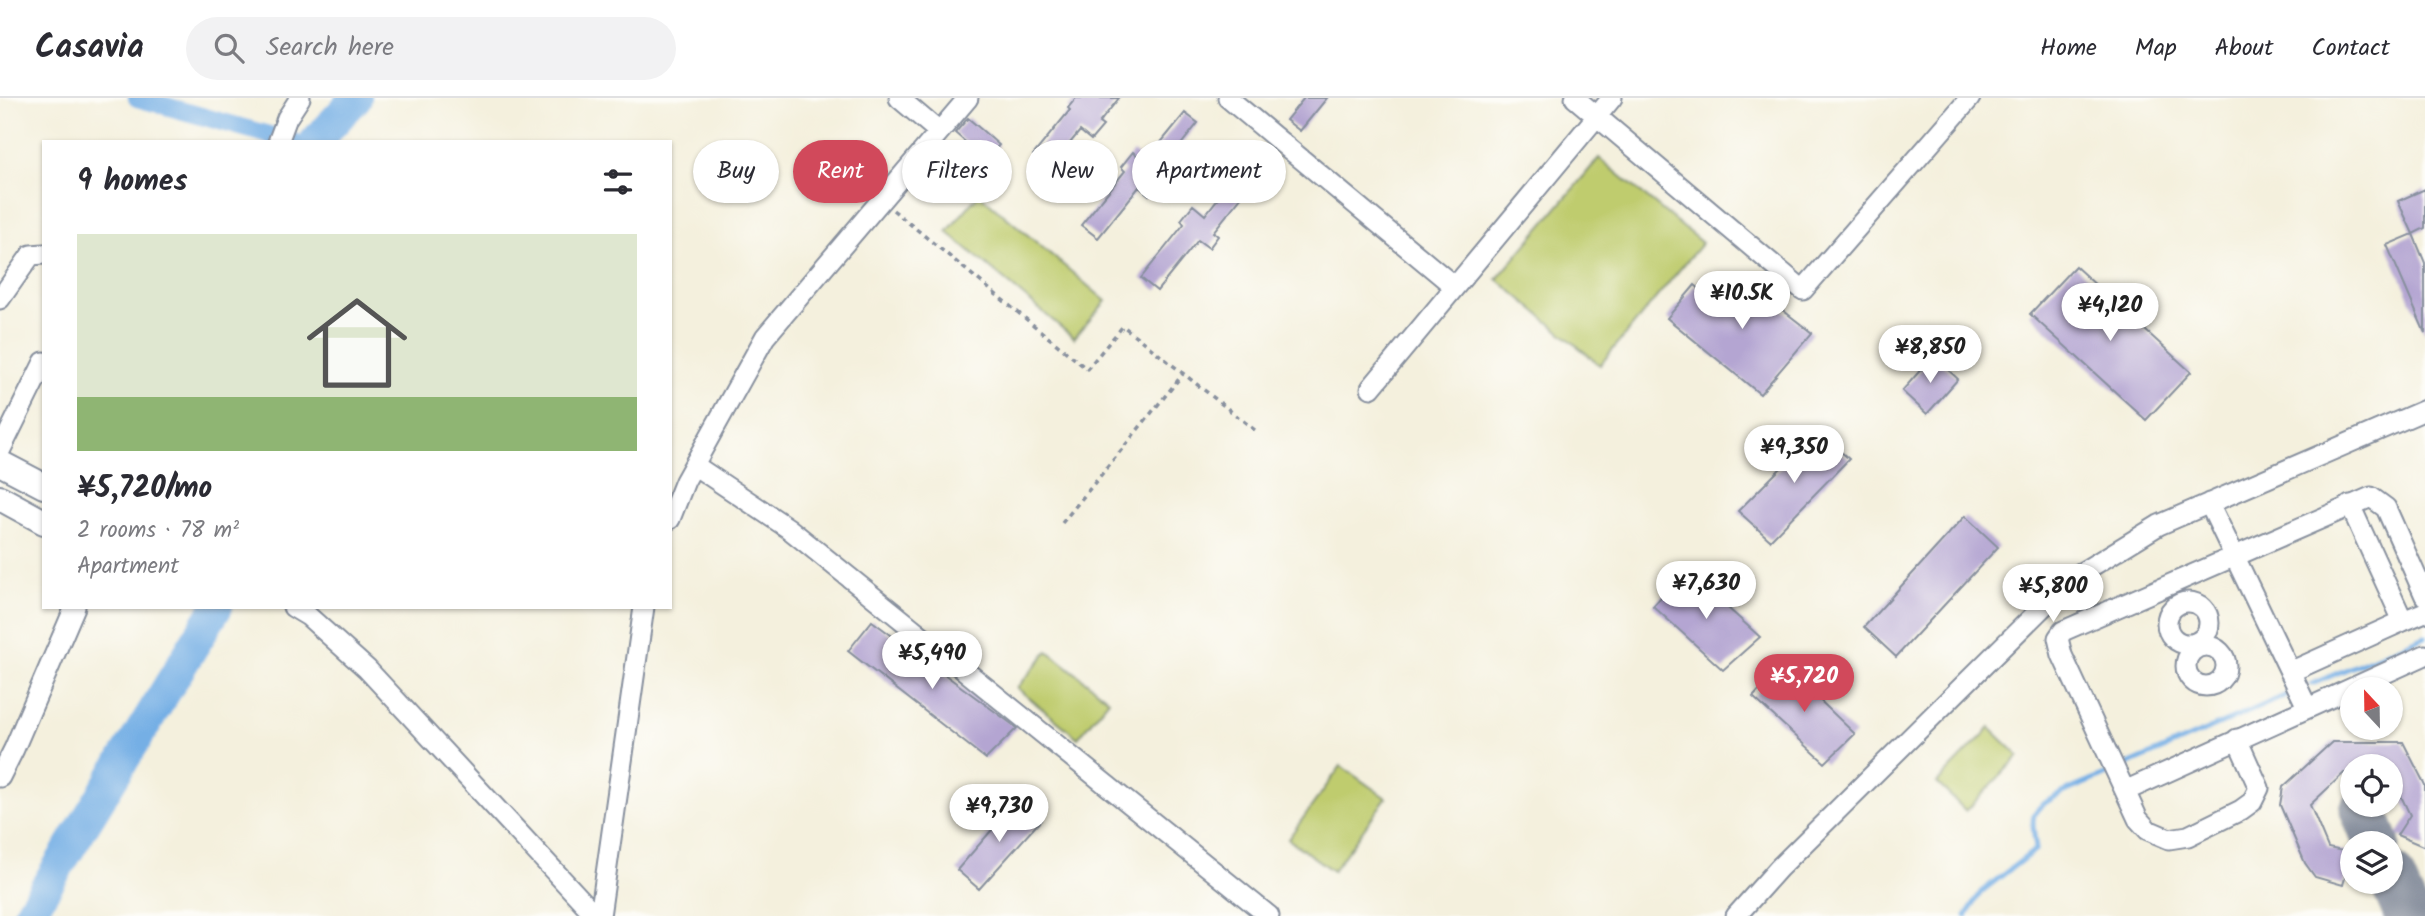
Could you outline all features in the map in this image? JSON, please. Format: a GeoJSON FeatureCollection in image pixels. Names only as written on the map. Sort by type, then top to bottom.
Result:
{"type":"FeatureCollection","features":[{"type":"Feature","properties":{"kind":"main road"},"geometry":{"type":"LineString","coordinates":[[0,463],[42,485]]}},
{"type":"Feature","properties":{"kind":"main road"},"geometry":{"type":"LineString","coordinates":[[0,498],[42,521]]}},
{"type":"Feature","properties":{"kind":"street"},"geometry":{"type":"LineString","coordinates":[[279,140],[300,98]]}},
{"type":"Feature","properties":{"kind":"street"},"geometry":{"type":"LineString","coordinates":[[899,98],[939,132]]}},
{"type":"Feature","properties":{"kind":"street"},"geometry":{"type":"LineString","coordinates":[[888,192],[968,98]]}},
{"type":"Feature","properties":{"kind":"street"},"geometry":{"type":"LineString","coordinates":[[1228,98],[1455,287]]}},
{"type":"Feature","properties":{"kind":"street"},"geometry":{"type":"LineString","coordinates":[[1575,98],[1803,290],[1970,98]]}},
{"type":"Feature","properties":{"kind":"street"},"geometry":{"type":"LineString","coordinates":[[1371,388],[1612,98]]}},
{"type":"Feature","properties":{"kind":"street"},"geometry":{"type":"LineString","coordinates":[[672,514],[685,481],[765,337],[878,203]]}},
{"type":"Feature","properties":{"kind":"street"},"geometry":{"type":"LineString","coordinates":[[0,299],[31,255],[42,254]]}},
{"type":"Feature","properties":{"kind":"street"},"geometry":{"type":"LineString","coordinates":[[0,451],[42,366]]}},
{"type":"Feature","properties":{"kind":"street"},"geometry":{"type":"LineString","coordinates":[[1736,916],[1779,867],[2071,579],[2159,525],[2425,410]]}},
{"type":"Feature","properties":{"kind":"street"},"geometry":{"type":"LineString","coordinates":[[694,465],[788,527],[1269,916]]}},
{"type":"Feature","properties":{"kind":"street"},"geometry":{"type":"LineString","coordinates":[[2237,739],[2259,788],[2252,802],[2188,835],[2169,839],[2148,830],[2138,819],[2062,655],[2058,638],[2063,631],[2371,496],[2386,508],[2425,596]]}},
{"type":"Feature","properties":{"kind":"street"},"geometry":{"type":"LineString","coordinates":[[2209,503],[2307,707]]}},
{"type":"Feature","properties":{"kind":"street"},"geometry":{"type":"LineString","coordinates":[[2350,505],[2403,621]]}},
{"type":"Feature","properties":{"kind":"street"},"geometry":{"type":"LineString","coordinates":[[2171,584],[2180,604]]}},
{"type":"Feature","properties":{"kind":"street"},"geometry":{"type":"LineString","coordinates":[[2180,604],[2200,605],[2208,615],[2208,628],[2198,645],[2177,640],[2169,631],[2168,618],[2180,604]]}},
{"type":"Feature","properties":{"kind":"street"},"geometry":{"type":"LineString","coordinates":[[0,777],[74,609]]}},
{"type":"Feature","properties":{"kind":"street"},"geometry":{"type":"LineString","coordinates":[[296,609],[308,616],[367,669],[598,916]]}},
{"type":"Feature","properties":{"kind":"street"},"geometry":{"type":"LineString","coordinates":[[598,916],[644,609]]}},
{"type":"Feature","properties":{"kind":"street"},"geometry":{"type":"LineString","coordinates":[[2290,671],[2425,612]]}},
{"type":"Feature","properties":{"kind":"street"},"geometry":{"type":"LineString","coordinates":[[2125,791],[2425,655]]}},
{"type":"Feature","properties":{"kind":"path"},"geometry":{"type":"LineString","coordinates":[[885,203],[1087,369],[1123,326],[1256,431]]}},
{"type":"Feature","properties":{"kind":"path"},"geometry":{"type":"LineString","coordinates":[[1062,523],[1183,374]]}},
{"type":"Feature","properties":{"kind":"green space"},"geometry":{"type":"Polygon","coordinates":[[[1599,158],[1702,243],[1600,365],[1497,279],[1599,158]]]}},
{"type":"Feature","properties":{"kind":"green space"},"geometry":{"type":"Polygon","coordinates":[[[971,203],[990,203],[1106,301],[1074,338],[947,232],[971,203]]]}},
{"type":"Feature","properties":{"kind":"green space"},"geometry":{"type":"Polygon","coordinates":[[[1048,651],[1109,700],[1078,738],[1017,688],[1048,651]]]}},
{"type":"Feature","properties":{"kind":"green space"},"geometry":{"type":"Polygon","coordinates":[[[1990,728],[2019,756],[1966,811],[1937,783],[1990,728]]]}},
{"type":"Feature","properties":{"kind":"green space"},"geometry":{"type":"Polygon","coordinates":[[[1341,766],[1386,798],[1333,871],[1288,839],[1341,766]]]}},
{"type":"Feature","properties":{"kind":"building"},"geometry":{"type":"Polygon","coordinates":[[[1076,98],[1119,98],[1099,123],[1103,126],[1091,140],[1080,131],[1072,140],[1045,140],[1070,110],[1068,108],[1076,98]]]}},
{"type":"Feature","properties":{"kind":"building"},"geometry":{"type":"Polygon","coordinates":[[[1304,98],[1327,98],[1300,131],[1286,120],[1304,98]]]}},
{"type":"Feature","properties":{"kind":"building"},"geometry":{"type":"Polygon","coordinates":[[[1185,113],[1198,123],[1185,140],[1163,140],[1185,113]]]}},
{"type":"Feature","properties":{"kind":"building"},"geometry":{"type":"Polygon","coordinates":[[[968,118],[993,140],[963,140],[955,133],[968,118]]]}},
{"type":"Feature","properties":{"kind":"building"},"geometry":{"type":"Polygon","coordinates":[[[1132,153],[1132,196],[1098,238],[1081,225],[1099,203],[1118,203],[1118,180],[1125,171],[1121,167],[1132,153]]]}},
{"type":"Feature","properties":{"kind":"building"},"geometry":{"type":"Polygon","coordinates":[[[2425,189],[2425,228],[2413,234],[2398,201],[2425,189]]]}},
{"type":"Feature","properties":{"kind":"building"},"geometry":{"type":"Polygon","coordinates":[[[1214,203],[1236,203],[1213,232],[1218,236],[1209,248],[1198,240],[1157,291],[1141,278],[1184,224],[1181,220],[1193,205],[1205,215],[1214,203]]]}},
{"type":"Feature","properties":{"kind":"building"},"geometry":{"type":"Polygon","coordinates":[[[2413,234],[2425,263],[2425,333],[2387,245],[2413,234]]]}},
{"type":"Feature","properties":{"kind":"building"},"geometry":{"type":"Polygon","coordinates":[[[2075,266],[2191,372],[2146,420],[2030,314],[2075,266]]]}},
{"type":"Feature","properties":{"kind":"building"},"geometry":{"type":"Polygon","coordinates":[[[1695,285],[1706,294],[1711,288],[1715,291],[1769,285],[1762,294],[1812,333],[1760,394],[1667,318],[1695,285]]]}},
{"type":"Feature","properties":{"kind":"building"},"geometry":{"type":"Polygon","coordinates":[[[1933,356],[1958,379],[1927,414],[1902,391],[1933,356]]]}},
{"type":"Feature","properties":{"kind":"building"},"geometry":{"type":"Polygon","coordinates":[[[1818,431],[1849,459],[1770,540],[1738,511],[1818,431]]]}},
{"type":"Feature","properties":{"kind":"building"},"geometry":{"type":"Polygon","coordinates":[[[1965,516],[1998,547],[1896,657],[1864,627],[1965,516]]]}},
{"type":"Feature","properties":{"kind":"building"},"geometry":{"type":"Polygon","coordinates":[[[1686,570],[1760,637],[1723,670],[1653,606],[1686,570]]]}},
{"type":"Feature","properties":{"kind":"building"},"geometry":{"type":"Polygon","coordinates":[[[872,621],[1017,728],[986,759],[848,651],[872,621]]]}},
{"type":"Feature","properties":{"kind":"building"},"geometry":{"type":"Polygon","coordinates":[[[1783,665],[1855,734],[1825,763],[1753,697],[1783,665]]]}},
{"type":"Feature","properties":{"kind":"building"},"geometry":{"type":"Polygon","coordinates":[[[2332,742],[2403,742],[2425,785],[2425,847],[2403,838],[2403,831],[2400,831],[2410,815],[2403,800],[2403,754],[2340,754],[2340,777],[2310,805],[2328,848],[2340,850],[2340,884],[2315,877],[2305,863],[2280,805],[2283,787],[2332,742]]]}},
{"type":"Feature","properties":{"kind":"building"},"geometry":{"type":"Polygon","coordinates":[[[1018,800],[1041,820],[979,889],[957,870],[1018,800]]]}},
{"type":"Feature","properties":{"kind":"waterway"},"geometry":{"type":"LineString","coordinates":[[137,98],[287,140]]}},
{"type":"Feature","properties":{"kind":"waterway"},"geometry":{"type":"LineString","coordinates":[[317,140],[356,98]]}},
{"type":"Feature","properties":{"kind":"waterway"},"geometry":{"type":"LineString","coordinates":[[28,916],[216,609]]}},
{"type":"Feature","properties":{"kind":"waterway"},"geometry":{"type":"LineString","coordinates":[[2312,684],[2425,636]]}},
{"type":"Feature","properties":{"kind":"waterway"},"geometry":{"type":"LineString","coordinates":[[2123,767],[2289,694]]}},
{"type":"Feature","properties":{"kind":"waterway"},"geometry":{"type":"LineString","coordinates":[[1966,916],[1981,892],[2036,849],[2033,823],[2038,809],[2055,797],[2107,774]]}},
{"type":"Feature","properties":{"kind":"taxiway"},"geometry":{"type":"LineString","coordinates":[[2366,817],[2372,831]]}},
{"type":"Feature","properties":{"kind":"taxiway"},"geometry":{"type":"LineString","coordinates":[[2398,894],[2408,916]]}}]}
